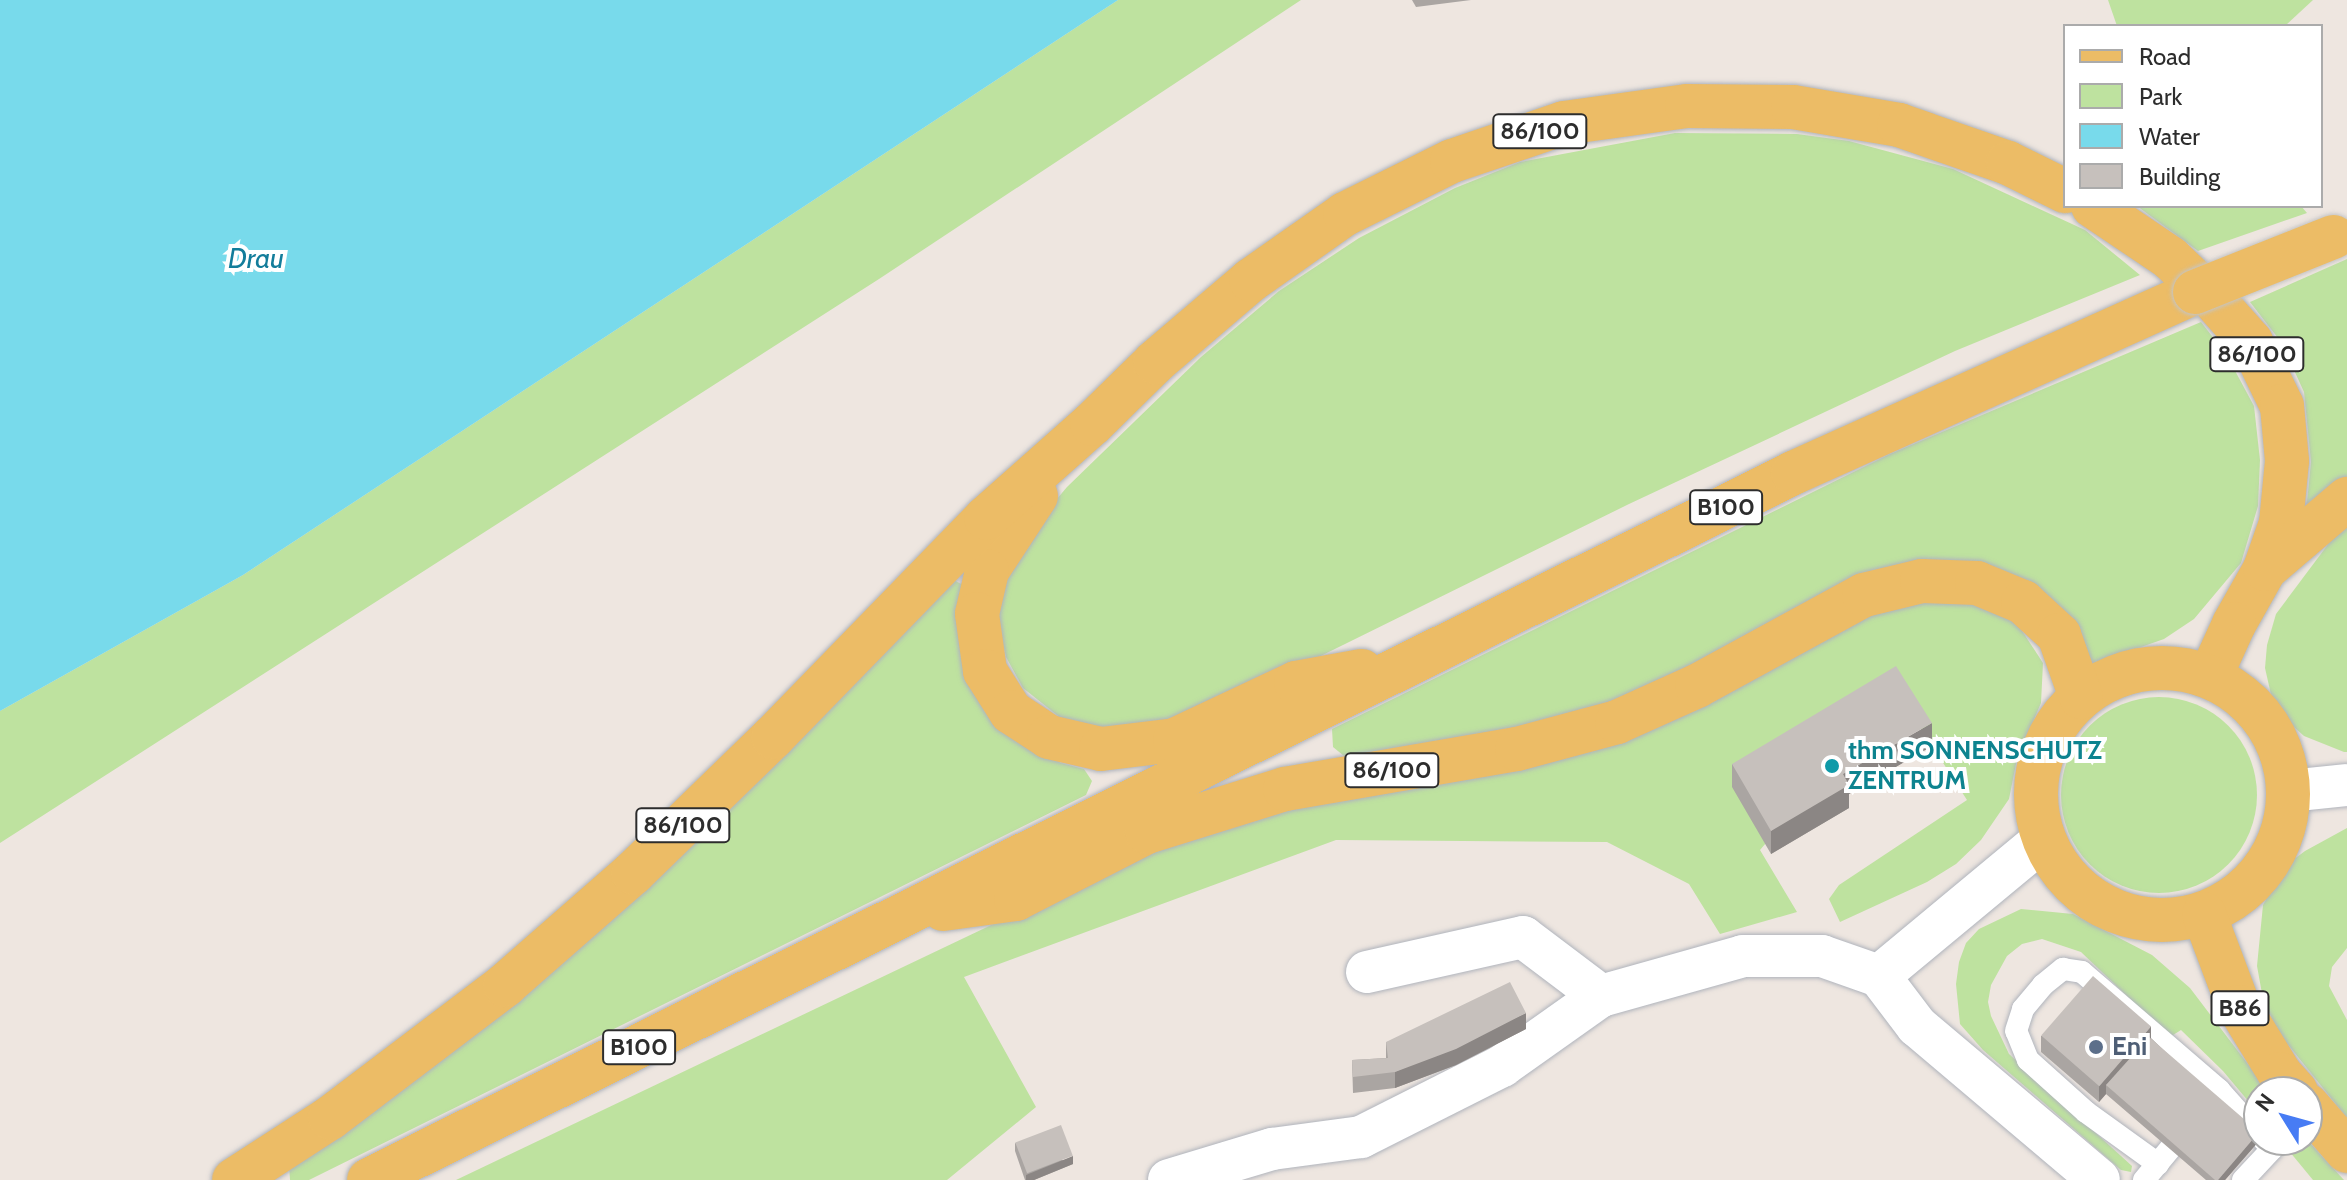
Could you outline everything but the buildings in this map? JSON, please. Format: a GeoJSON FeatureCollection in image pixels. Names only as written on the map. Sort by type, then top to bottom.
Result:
{"type":"FeatureCollection","features":[{"type":"Feature","properties":{"kind":"main road","name":"86/100"},"geometry":{"type":"LineString","coordinates":[[234,1180],[330,1118],[505,985],[633,873],[773,737],[986,518],[1092,424],[1155,362],[1251,280],[1345,214],[1452,161],[1564,123],[1687,106],[1793,107],[1899,125],[2008,163],[2063,190]]}},
{"type":"Feature","properties":{"kind":"main road","name":"86/100"},"geometry":{"type":"LineString","coordinates":[[2096,208],[2170,258],[2212,298],[2251,342],[2282,406],[2287,461],[2281,523],[2265,569],[2234,624],[2210,677]]}},
{"type":"Feature","properties":{"kind":"main road","name":"B100"},"geometry":{"type":"LineString","coordinates":[[369,1180],[1793,473],[2195,292],[2340,234]]}},
{"type":"Feature","properties":{"kind":"main road","name":"86/100"},"geometry":{"type":"LineString","coordinates":[[1092,424],[1017,521],[987,571],[977,614],[985,671],[1011,712],[1049,737],[1101,749],[1175,740],[1296,683],[1417,661]]}},
{"type":"Feature","properties":{"kind":"main road","name":"86/100"},"geometry":{"type":"LineString","coordinates":[[2265,569],[2347,499]]}},
{"type":"Feature","properties":{"kind":"main road","name":"86/100"},"geometry":{"type":"LineString","coordinates":[[909,913],[1016,899],[1147,832],[1285,789],[1517,749],[1617,722],[1697,686],[1864,595],[1922,581],[1977,583],[2023,602],[2059,635],[2081,697]]}},
{"type":"Feature","properties":{"kind":"main road"},"geometry":{"type":"LineString","coordinates":[[2185,669],[2210,677],[2235,690],[2256,709],[2278,743],[2289,791],[2284,826],[2268,862],[2251,884],[2229,901],[2204,914],[2163,921],[2124,915],[2096,902],[2072,883],[2044,839],[2037,810],[2036,780],[2041,756],[2058,723],[2081,697],[2107,680],[2137,670],[2185,669]]}},
{"type":"Feature","properties":{"kind":"main road","name":"B86"},"geometry":{"type":"LineString","coordinates":[[2204,914],[2239,1007],[2282,1076]]}},
{"type":"Feature","properties":{"kind":"main road"},"geometry":{"type":"LineString","coordinates":[[2323,1123],[2347,1151]]}},
{"type":"Feature","properties":{"kind":"street"},"geometry":{"type":"LineString","coordinates":[[2289,791],[2347,785]]}},
{"type":"Feature","properties":{"kind":"street"},"geometry":{"type":"LineString","coordinates":[[1879,976],[2044,839]]}},
{"type":"Feature","properties":{"kind":"street"},"geometry":{"type":"LineString","coordinates":[[1367,972],[1523,937],[1601,996]]}},
{"type":"Feature","properties":{"kind":"street"},"geometry":{"type":"LineString","coordinates":[[1169,1180],[1272,1149],[1361,1137],[1502,1066],[1601,996],[1743,956],[1822,956],[1879,976],[1917,1026],[2099,1180]]}},
{"type":"Feature","properties":{"kind":"lane"},"geometry":{"type":"LineString","coordinates":[[2219,1090],[2151,1172],[2028,1060],[2016,1031],[2023,1009],[2063,969],[2082,972],[2219,1090],[2243,1117]]}},
{"type":"Feature","properties":{"kind":"lane"},"geometry":{"type":"LineString","coordinates":[[2243,1180],[2265,1156]]}},
{"type":"Feature","properties":{"kind":"green space"},"geometry":{"type":"Polygon","coordinates":[[[1118,0],[1301,0],[879,279],[0,843],[0,711],[243,575],[1118,0]]]}},
{"type":"Feature","properties":{"kind":"green space"},"geometry":{"type":"Polygon","coordinates":[[[2108,0],[2313,0],[2287,24],[2116,24],[2108,0]]]}},
{"type":"Feature","properties":{"kind":"green space"},"geometry":{"type":"Polygon","coordinates":[[[1675,133],[1797,134],[1849,141],[1953,169],[2085,230],[2140,275],[1955,351],[1629,504],[1268,682],[1164,724],[1107,729],[1062,719],[1023,688],[1006,657],[996,612],[1015,549],[1067,487],[1201,357],[1279,291],[1359,238],[1455,188],[1520,162],[1675,133]]]}},
{"type":"Feature","properties":{"kind":"green space"},"geometry":{"type":"Polygon","coordinates":[[[2140,208],[2303,208],[2307,213],[2198,251],[2140,208]]]}},
{"type":"Feature","properties":{"kind":"green space"},"geometry":{"type":"Polygon","coordinates":[[[2347,259],[2347,477],[2306,512],[2311,462],[2304,392],[2281,342],[2250,302],[2347,259]]]}},
{"type":"Feature","properties":{"kind":"green space"},"geometry":{"type":"Polygon","coordinates":[[[2201,322],[2226,354],[2254,406],[2260,460],[2258,506],[2241,563],[2194,619],[2164,639],[2090,665],[1940,563],[1873,570],[1647,693],[1550,727],[1432,747],[1344,756],[1333,747],[1332,729],[1890,454],[2201,322]]]}},
{"type":"Feature","properties":{"kind":"green space"},"geometry":{"type":"Polygon","coordinates":[[[2347,519],[2347,752],[2344,752],[2304,736],[2286,720],[2272,699],[2265,668],[2267,645],[2276,614],[2347,519]]]}},
{"type":"Feature","properties":{"kind":"green space"},"geometry":{"type":"Polygon","coordinates":[[[950,578],[963,585],[1019,740],[1061,763],[1084,769],[1092,781],[1086,795],[309,1180],[290,1180],[289,1164],[950,578]]]}},
{"type":"Feature","properties":{"kind":"green space"},"geometry":{"type":"Polygon","coordinates":[[[1966,598],[2015,620],[2043,663],[2041,703],[2017,759],[2009,799],[1981,840],[1956,864],[1927,882],[1840,922],[1829,899],[1839,885],[1967,800],[1896,690],[1760,850],[1797,912],[1720,934],[1689,884],[1607,842],[1336,840],[964,977],[1036,1107],[947,1180],[456,1180],[1155,847],[1275,809],[1517,767],[1878,601],[1966,598]]]}},
{"type":"Feature","properties":{"kind":"green space"},"geometry":{"type":"Polygon","coordinates":[[[2159,697],[2197,704],[2228,726],[2250,757],[2257,795],[2250,833],[2228,864],[2197,886],[2159,893],[2121,886],[2090,864],[2068,833],[2061,795],[2068,757],[2090,726],[2121,704],[2159,697]]]}},
{"type":"Feature","properties":{"kind":"green space"},"geometry":{"type":"Polygon","coordinates":[[[2347,828],[2347,948],[2332,967],[2329,986],[2347,1020],[2347,1118],[2323,1088],[2323,1076],[2313,1076],[2278,1032],[2263,999],[2257,966],[2263,905],[2289,863],[2347,828]]]}},
{"type":"Feature","properties":{"kind":"green space"},"geometry":{"type":"Polygon","coordinates":[[[2021,909],[2073,914],[2152,955],[2190,988],[2257,1076],[2243,1076],[2243,1095],[2181,1030],[2170,1037],[2081,952],[2042,939],[2022,944],[2007,956],[1991,985],[1988,1002],[1991,1016],[2009,1054],[2132,1166],[2131,1172],[2121,1170],[1983,1050],[1960,1024],[1956,984],[1959,962],[1966,943],[1979,929],[2021,909]]]}},
{"type":"Feature","properties":{"kind":"green space"},"geometry":{"type":"Polygon","coordinates":[[[2293,1156],[2322,1156],[2344,1180],[2313,1180],[2293,1156]]]}},
{"type":"Feature","properties":{"kind":"water","name":"Drau"},"geometry":{"type":"Polygon","coordinates":[[[0,0],[1118,0],[243,575],[0,711],[0,0]]]}},
{"type":"Feature","properties":{"kind":"place","name":"thm SONNENSCHUTZ ZENTRUM"},"geometry":{"type":"Point","coordinates":[1832,766]}},
{"type":"Feature","properties":{"kind":"place","name":"Eni"},"geometry":{"type":"Point","coordinates":[2096,1047]}}]}
